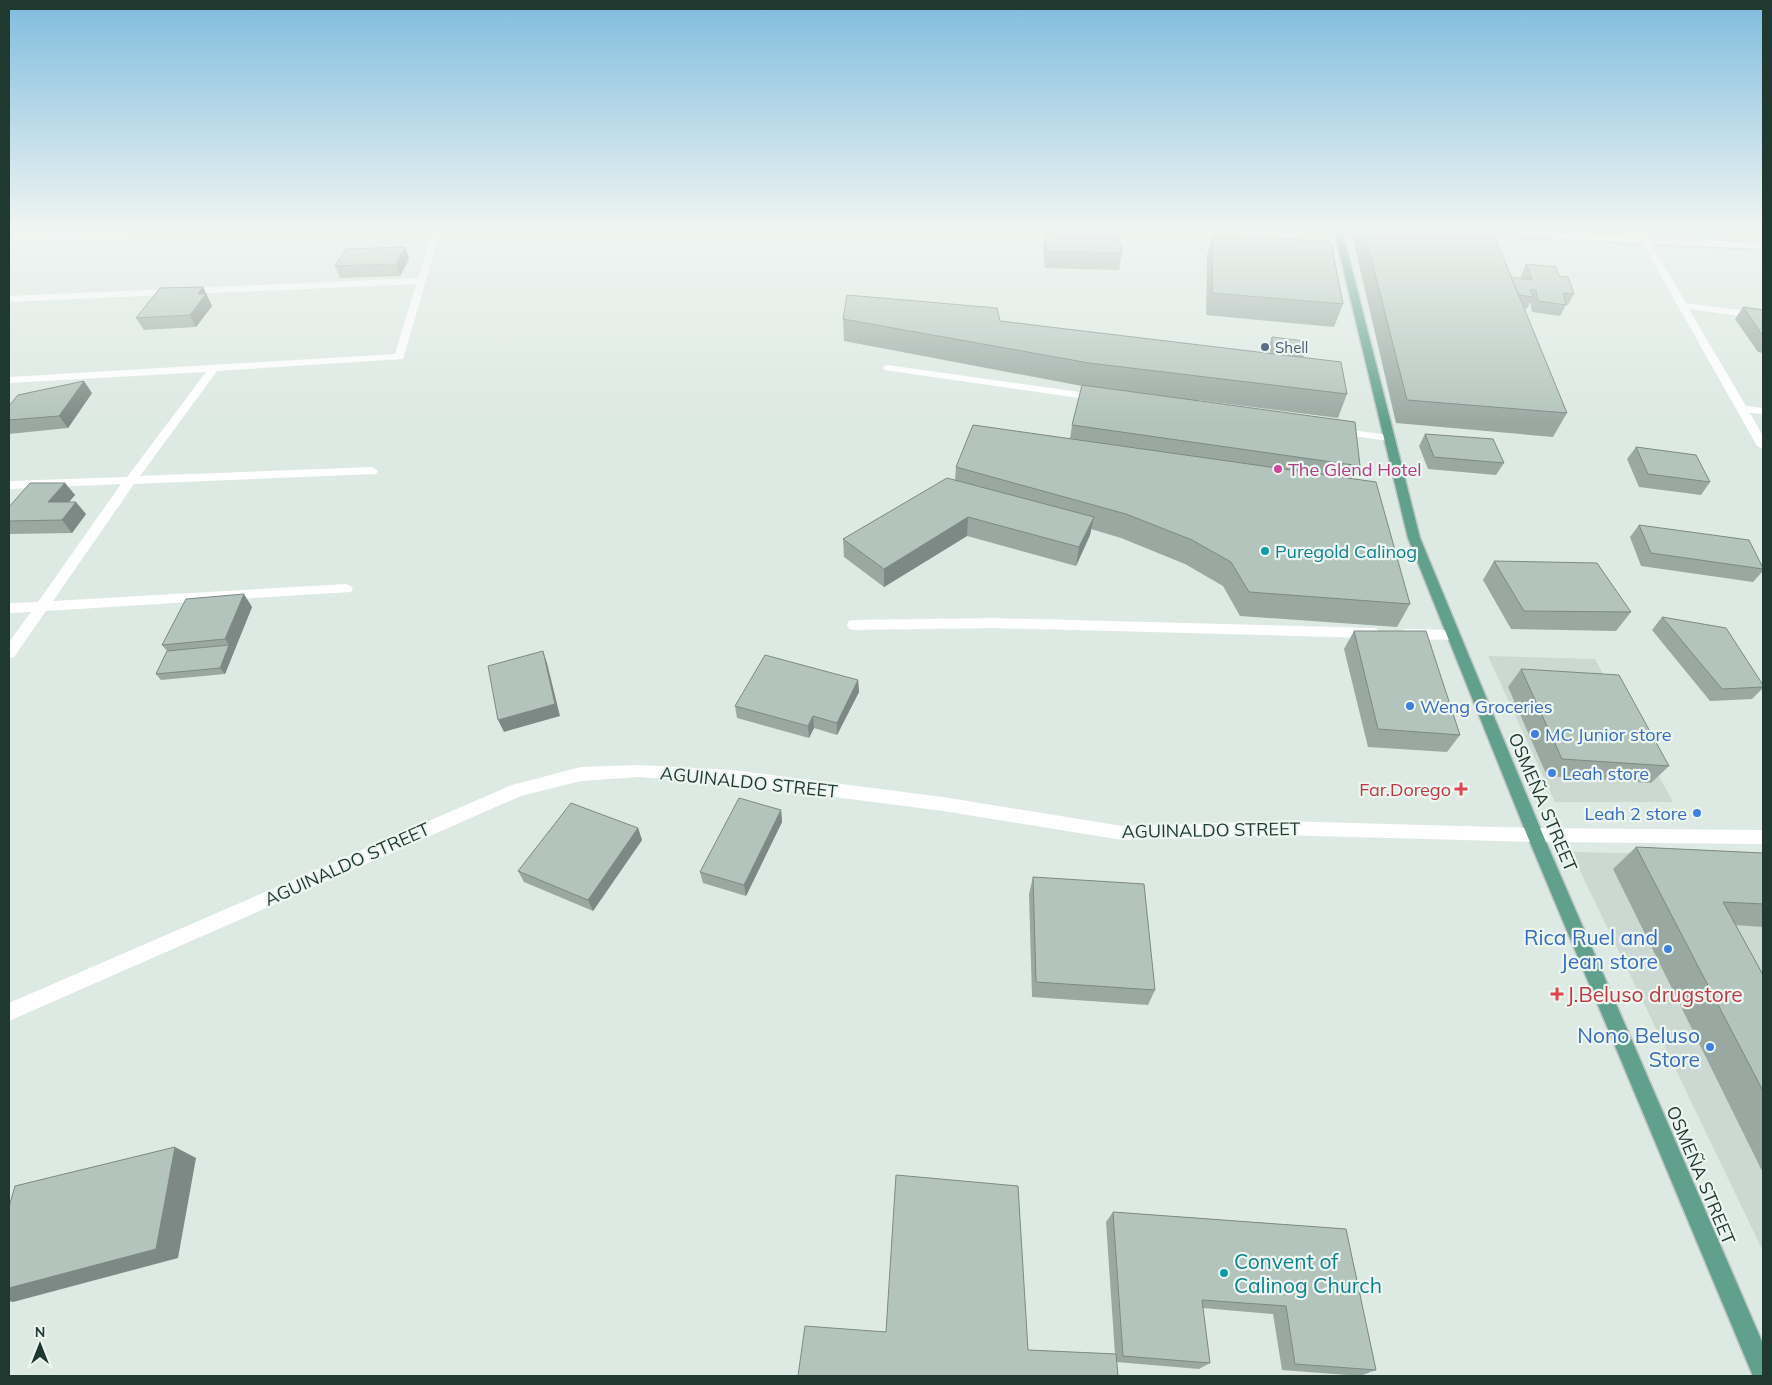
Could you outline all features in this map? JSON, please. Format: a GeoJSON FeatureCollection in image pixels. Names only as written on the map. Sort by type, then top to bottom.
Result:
{"type":"FeatureCollection","features":[{"type":"Feature","properties":{"kind":"main road","name":"OSMEÑA STREET"},"geometry":{"type":"LineString","coordinates":[[1354,295],[1414,538],[1535,835],[1763,1372]]}},
{"type":"Feature","properties":{"kind":"street"},"geometry":{"type":"LineString","coordinates":[[9,299],[109,295]]}},
{"type":"Feature","properties":{"kind":"street"},"geometry":{"type":"LineString","coordinates":[[9,380],[400,357],[418,295]]}},
{"type":"Feature","properties":{"kind":"street"},"geometry":{"type":"LineString","coordinates":[[1676,295],[1763,446]]}},
{"type":"Feature","properties":{"kind":"street"},"geometry":{"type":"LineString","coordinates":[[1682,305],[1763,316]]}},
{"type":"Feature","properties":{"kind":"street"},"geometry":{"type":"LineString","coordinates":[[888,368],[1114,400]]}},
{"type":"Feature","properties":{"kind":"street"},"geometry":{"type":"LineString","coordinates":[[9,653],[130,481],[213,369]]}},
{"type":"Feature","properties":{"kind":"street"},"geometry":{"type":"LineString","coordinates":[[1742,409],[1763,411]]}},
{"type":"Feature","properties":{"kind":"street"},"geometry":{"type":"LineString","coordinates":[[1320,428],[1389,438]]}},
{"type":"Feature","properties":{"kind":"street"},"geometry":{"type":"LineString","coordinates":[[9,485],[372,471]]}},
{"type":"Feature","properties":{"kind":"street"},"geometry":{"type":"LineString","coordinates":[[9,608],[346,589]]}},
{"type":"Feature","properties":{"kind":"street"},"geometry":{"type":"LineString","coordinates":[[854,626],[1004,624],[1453,635]]}},
{"type":"Feature","properties":{"kind":"street","name":"AGUINALDO STREET"},"geometry":{"type":"LineString","coordinates":[[9,1012],[518,790],[581,774],[639,771],[732,776],[943,804],[1122,833],[1280,828],[1535,835],[1763,837]]}},
{"type":"Feature","properties":{"kind":"shaded area"},"geometry":{"type":"Polygon","coordinates":[[[1488,656],[1595,659],[1673,802],[1555,802],[1488,656]]]}},
{"type":"Feature","properties":{"kind":"shaded area"},"geometry":{"type":"Polygon","coordinates":[[[1571,852],[1763,856],[1763,1251],[1571,852]]]}},
{"type":"Feature","properties":{"kind":"building"},"geometry":{"type":"Polygon","coordinates":[[[155,295],[206,295],[190,315],[136,318],[155,295]]]}},
{"type":"Feature","properties":{"kind":"building"},"geometry":{"type":"Polygon","coordinates":[[[847,295],[997,308],[1000,321],[1341,362],[1347,394],[1089,363],[843,319],[847,295]]]}},
{"type":"Feature","properties":{"kind":"building"},"geometry":{"type":"Polygon","coordinates":[[[1231,295],[1341,295],[1343,304],[1231,295]]]}},
{"type":"Feature","properties":{"kind":"building"},"geometry":{"type":"Polygon","coordinates":[[[1380,295],[1518,295],[1567,413],[1407,400],[1380,295]]]}},
{"type":"Feature","properties":{"kind":"building"},"geometry":{"type":"Polygon","coordinates":[[[1519,295],[1532,295],[1533,297],[1519,295]]]}},
{"type":"Feature","properties":{"kind":"building"},"geometry":{"type":"Polygon","coordinates":[[[1537,295],[1563,295],[1566,305],[1538,301],[1537,295]]]}},
{"type":"Feature","properties":{"kind":"building"},"geometry":{"type":"Polygon","coordinates":[[[1743,307],[1763,310],[1763,336],[1743,307]]]}},
{"type":"Feature","properties":{"kind":"building"},"geometry":{"type":"Polygon","coordinates":[[[1272,337],[1304,341],[1305,353],[1272,349],[1272,337]]]}},
{"type":"Feature","properties":{"kind":"building"},"geometry":{"type":"Polygon","coordinates":[[[84,381],[59,416],[9,420],[9,406],[18,395],[84,381]]]}},
{"type":"Feature","properties":{"kind":"building"},"geometry":{"type":"Polygon","coordinates":[[[1082,385],[1355,422],[1360,466],[1072,425],[1082,385]]]}},
{"type":"Feature","properties":{"kind":"building","name":"Puregold Calinog"},"geometry":{"type":"Polygon","coordinates":[[[973,425],[1376,482],[1410,604],[1249,592],[1231,562],[1192,540],[1126,514],[956,467],[973,425]]]}},
{"type":"Feature","properties":{"kind":"building"},"geometry":{"type":"Polygon","coordinates":[[[1425,434],[1493,439],[1504,463],[1434,457],[1425,434]]]}},
{"type":"Feature","properties":{"kind":"building"},"geometry":{"type":"Polygon","coordinates":[[[1636,447],[1696,455],[1710,482],[1648,474],[1636,447]]]}},
{"type":"Feature","properties":{"kind":"building"},"geometry":{"type":"Polygon","coordinates":[[[947,478],[1094,517],[1079,547],[968,517],[884,569],[843,539],[947,478]]]}},
{"type":"Feature","properties":{"kind":"building"},"geometry":{"type":"Polygon","coordinates":[[[30,483],[65,483],[48,502],[76,502],[62,520],[9,521],[9,507],[30,483]]]}},
{"type":"Feature","properties":{"kind":"building"},"geometry":{"type":"Polygon","coordinates":[[[1639,525],[1749,540],[1763,569],[1651,553],[1639,525]]]}},
{"type":"Feature","properties":{"kind":"building"},"geometry":{"type":"Polygon","coordinates":[[[1494,561],[1597,563],[1631,612],[1524,611],[1494,561]]]}},
{"type":"Feature","properties":{"kind":"building"},"geometry":{"type":"Polygon","coordinates":[[[244,594],[225,639],[162,645],[186,599],[244,594]]]}},
{"type":"Feature","properties":{"kind":"building"},"geometry":{"type":"Polygon","coordinates":[[[1662,617],[1726,628],[1763,687],[1722,689],[1662,617]]]}},
{"type":"Feature","properties":{"kind":"building"},"geometry":{"type":"Polygon","coordinates":[[[1354,631],[1426,631],[1460,735],[1378,729],[1354,631]]]}},
{"type":"Feature","properties":{"kind":"building"},"geometry":{"type":"Polygon","coordinates":[[[229,645],[220,668],[156,674],[167,651],[229,645]]]}},
{"type":"Feature","properties":{"kind":"building"},"geometry":{"type":"Polygon","coordinates":[[[543,651],[555,704],[498,720],[488,666],[543,651]]]}},
{"type":"Feature","properties":{"kind":"building"},"geometry":{"type":"Polygon","coordinates":[[[765,655],[858,680],[837,723],[813,716],[808,726],[735,706],[765,655]]]}},
{"type":"Feature","properties":{"kind":"building"},"geometry":{"type":"Polygon","coordinates":[[[1521,669],[1619,675],[1669,766],[1562,759],[1521,669]]]}},
{"type":"Feature","properties":{"kind":"building"},"geometry":{"type":"Polygon","coordinates":[[[739,798],[781,810],[744,885],[700,872],[739,798]]]}},
{"type":"Feature","properties":{"kind":"building"},"geometry":{"type":"Polygon","coordinates":[[[571,803],[638,828],[588,900],[518,871],[571,803]]]}},
{"type":"Feature","properties":{"kind":"building"},"geometry":{"type":"Polygon","coordinates":[[[1636,847],[1763,853],[1763,904],[1723,902],[1763,975],[1763,1091],[1636,847]]]}},
{"type":"Feature","properties":{"kind":"building"},"geometry":{"type":"Polygon","coordinates":[[[1033,877],[1144,884],[1155,990],[1036,982],[1033,877]]]}},
{"type":"Feature","properties":{"kind":"building"},"geometry":{"type":"Polygon","coordinates":[[[175,1147],[156,1249],[9,1288],[9,1207],[15,1186],[175,1147]]]}},
{"type":"Feature","properties":{"kind":"building"},"geometry":{"type":"Polygon","coordinates":[[[896,1175],[1018,1186],[1028,1350],[1116,1354],[1118,1376],[798,1376],[805,1326],[886,1332],[896,1175]]]}},
{"type":"Feature","properties":{"kind":"building","name":"Convent of Calinog Church"},"geometry":{"type":"Polygon","coordinates":[[[1113,1212],[1346,1229],[1376,1370],[1295,1364],[1286,1306],[1202,1300],[1210,1363],[1123,1356],[1113,1212]]]}},
{"type":"Feature","properties":{"kind":"place","name":"Shell"},"geometry":{"type":"Point","coordinates":[1265,347]}},
{"type":"Feature","properties":{"kind":"place","name":"The Glend Hotel"},"geometry":{"type":"Point","coordinates":[1278,469]}},
{"type":"Feature","properties":{"kind":"place","name":"Puregold Calinog"},"geometry":{"type":"Point","coordinates":[1265,551]}},
{"type":"Feature","properties":{"kind":"place","name":"Weng Groceries"},"geometry":{"type":"Point","coordinates":[1410,706]}},
{"type":"Feature","properties":{"kind":"place","name":"MC Junior store"},"geometry":{"type":"Point","coordinates":[1535,734]}},
{"type":"Feature","properties":{"kind":"place","name":"Leah store"},"geometry":{"type":"Point","coordinates":[1552,773]}},
{"type":"Feature","properties":{"kind":"place","name":"Far.Dorego"},"geometry":{"type":"Point","coordinates":[1461,789]}},
{"type":"Feature","properties":{"kind":"place","name":"Leah 2 store"},"geometry":{"type":"Point","coordinates":[1697,813]}},
{"type":"Feature","properties":{"kind":"place","name":"Rica Ruel and Jean store"},"geometry":{"type":"Point","coordinates":[1668,949]}},
{"type":"Feature","properties":{"kind":"place","name":"J.Beluso drugstore"},"geometry":{"type":"Point","coordinates":[1557,994]}},
{"type":"Feature","properties":{"kind":"place","name":"Nono Beluso Store"},"geometry":{"type":"Point","coordinates":[1710,1047]}},
{"type":"Feature","properties":{"kind":"place","name":"Convent of Calinog Church"},"geometry":{"type":"Point","coordinates":[1224,1273]}}]}
